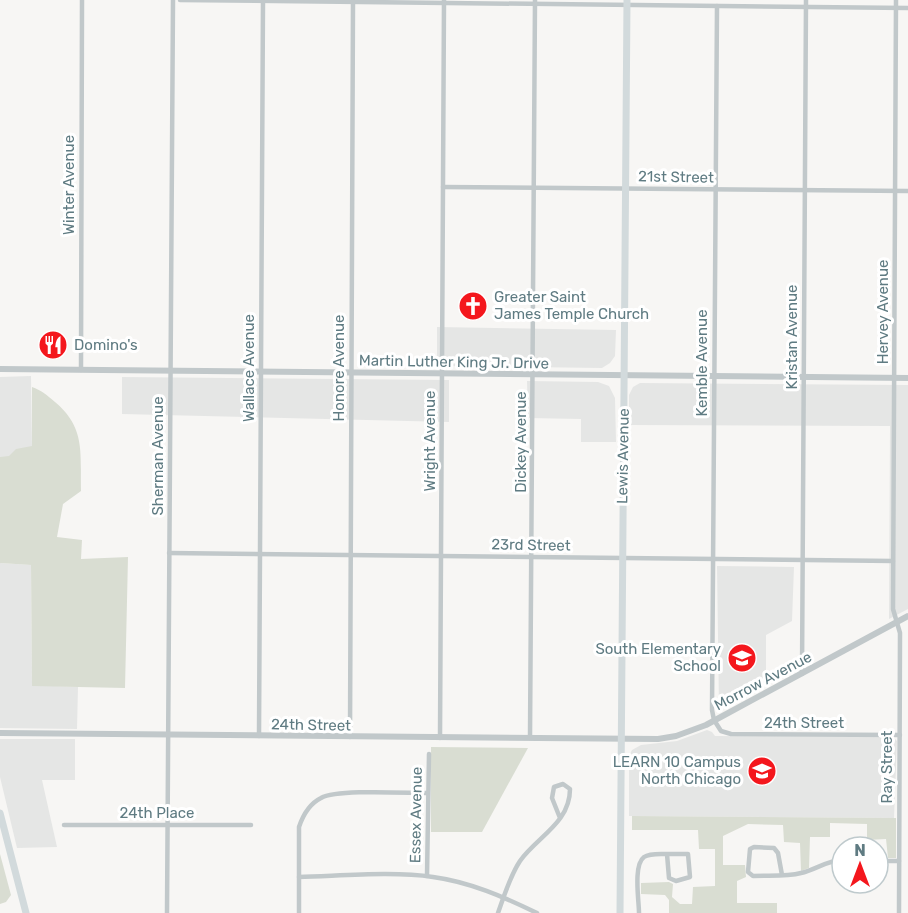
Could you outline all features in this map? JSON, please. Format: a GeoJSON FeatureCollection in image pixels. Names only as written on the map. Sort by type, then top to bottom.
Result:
{"type":"FeatureCollection","features":[{"type":"Feature","properties":{"kind":"main road","name":"Lewis Avenue"},"geometry":{"type":"LineString","coordinates":[[620,913],[627,2]]}},
{"type":"Feature","properties":{"kind":"main road"},"geometry":{"type":"LineString","coordinates":[[0,813],[26,913]]}},
{"type":"Feature","properties":{"kind":"street","name":"Winter Avenue"},"geometry":{"type":"LineString","coordinates":[[81,370],[82,0]]}},
{"type":"Feature","properties":{"kind":"street","name":"Sherman Avenue"},"geometry":{"type":"LineString","coordinates":[[167,913],[173,0]]}},
{"type":"Feature","properties":{"kind":"street"},"geometry":{"type":"LineString","coordinates":[[180,0],[627,2],[717,6],[908,8]]}},
{"type":"Feature","properties":{"kind":"street","name":"Wallace Avenue"},"geometry":{"type":"LineString","coordinates":[[259,736],[263,0]]}},
{"type":"Feature","properties":{"kind":"street","name":"Kristan Avenue"},"geometry":{"type":"LineString","coordinates":[[802,674],[806,0]]}},
{"type":"Feature","properties":{"kind":"street","name":"Hervey Avenue"},"geometry":{"type":"LineString","coordinates":[[896,0],[892,609],[897,622]]}},
{"type":"Feature","properties":{"kind":"street","name":"Honore Avenue"},"geometry":{"type":"LineString","coordinates":[[350,737],[353,1]]}},
{"type":"Feature","properties":{"kind":"street","name":"Wright Avenue"},"geometry":{"type":"LineString","coordinates":[[440,738],[444,1]]}},
{"type":"Feature","properties":{"kind":"street","name":"Dickey Avenue"},"geometry":{"type":"LineString","coordinates":[[530,739],[535,2]]}},
{"type":"Feature","properties":{"kind":"street","name":"Kemble Avenue"},"geometry":{"type":"LineString","coordinates":[[714,720],[712,711],[712,559],[717,6]]}},
{"type":"Feature","properties":{"kind":"street","name":"21st Street"},"geometry":{"type":"LineString","coordinates":[[443,187],[908,191]]}},
{"type":"Feature","properties":{"kind":"street","name":"Martin Luther King Jr. Drive"},"geometry":{"type":"LineString","coordinates":[[0,369],[908,378]]}},
{"type":"Feature","properties":{"kind":"street","name":"23rd Street"},"geometry":{"type":"LineString","coordinates":[[169,553],[893,561]]}},
{"type":"Feature","properties":{"kind":"street","name":"Morrow Avenue"},"geometry":{"type":"LineString","coordinates":[[621,740],[668,738],[686,733],[802,674],[908,616]]}},
{"type":"Feature","properties":{"kind":"street","name":"Ray Street"},"geometry":{"type":"LineString","coordinates":[[897,622],[900,633],[899,913]]}},
{"type":"Feature","properties":{"kind":"street","name":"24th Street"},"geometry":{"type":"LineString","coordinates":[[714,720],[721,731],[731,734],[900,735]]}},
{"type":"Feature","properties":{"kind":"street","name":"24th Street"},"geometry":{"type":"LineString","coordinates":[[0,733],[621,740]]}},
{"type":"Feature","properties":{"kind":"street","name":"Essex Avenue"},"geometry":{"type":"LineString","coordinates":[[427,876],[429,754]]}},
{"type":"Feature","properties":{"kind":"street"},"geometry":{"type":"LineString","coordinates":[[498,913],[520,862],[560,818],[570,795],[570,789],[563,784],[554,787],[552,793],[560,818]]}},
{"type":"Feature","properties":{"kind":"street"},"geometry":{"type":"LineString","coordinates":[[299,913],[299,827],[303,815],[312,804],[322,796],[339,794],[427,794]]}},
{"type":"Feature","properties":{"kind":"street","name":"24th Place"},"geometry":{"type":"LineString","coordinates":[[64,825],[251,825]]}},
{"type":"Feature","properties":{"kind":"street"},"geometry":{"type":"LineString","coordinates":[[782,875],[778,854],[774,848],[754,847],[750,849],[748,872],[750,874],[782,875],[797,874],[830,861]]}},
{"type":"Feature","properties":{"kind":"street"},"geometry":{"type":"LineString","coordinates":[[639,913],[638,868],[644,858],[667,854],[688,854],[691,875],[687,879],[676,881],[669,878],[667,854]]}},
{"type":"Feature","properties":{"kind":"street"},"geometry":{"type":"LineString","coordinates":[[890,861],[899,861]]}},
{"type":"Feature","properties":{"kind":"street"},"geometry":{"type":"LineString","coordinates":[[299,877],[427,876],[454,881],[504,897],[537,913]]}},
{"type":"Feature","properties":{"kind":"shaded area"},"geometry":{"type":"Polygon","coordinates":[[[437,327],[616,330],[615,356],[602,368],[437,366],[437,327]]]}},
{"type":"Feature","properties":{"kind":"shaded area"},"geometry":{"type":"Polygon","coordinates":[[[31,376],[32,447],[9,457],[0,457],[0,377],[31,376]]]}},
{"type":"Feature","properties":{"kind":"shaded area"},"geometry":{"type":"Polygon","coordinates":[[[122,377],[449,380],[449,422],[122,414],[122,377]]]}},
{"type":"Feature","properties":{"kind":"shaded area"},"geometry":{"type":"Polygon","coordinates":[[[527,381],[598,382],[609,386],[615,398],[616,442],[581,442],[581,419],[528,418],[527,381]]]}},
{"type":"Feature","properties":{"kind":"shaded area"},"geometry":{"type":"Polygon","coordinates":[[[640,383],[908,385],[908,609],[889,619],[890,426],[629,425],[629,395],[633,387],[640,383]]]}},
{"type":"Feature","properties":{"kind":"shaded area"},"geometry":{"type":"Polygon","coordinates":[[[32,387],[47,395],[65,412],[77,432],[81,453],[81,491],[63,504],[57,537],[82,540],[81,559],[128,557],[125,688],[32,686],[31,565],[0,563],[0,457],[9,456],[16,449],[32,446],[32,387]]]}},
{"type":"Feature","properties":{"kind":"shaded area"},"geometry":{"type":"Polygon","coordinates":[[[0,563],[31,565],[32,685],[78,687],[77,729],[0,728],[0,563]]]}},
{"type":"Feature","properties":{"kind":"shaded area","name":"South Elementary School"},"geometry":{"type":"Polygon","coordinates":[[[717,566],[794,567],[792,621],[766,635],[766,682],[719,707],[717,566]]]}},
{"type":"Feature","properties":{"kind":"shaded area","name":"LEARN 10 Campus North Chicago"},"geometry":{"type":"Polygon","coordinates":[[[707,730],[715,736],[893,737],[897,741],[894,818],[629,816],[629,756],[632,750],[641,745],[677,741],[707,730]]]}},
{"type":"Feature","properties":{"kind":"shaded area"},"geometry":{"type":"Polygon","coordinates":[[[0,739],[75,739],[75,780],[42,780],[57,847],[17,848],[0,777],[0,739]]]}},
{"type":"Feature","properties":{"kind":"shaded area"},"geometry":{"type":"Polygon","coordinates":[[[431,747],[528,748],[482,832],[431,832],[431,747]]]}},
{"type":"Feature","properties":{"kind":"shaded area"},"geometry":{"type":"Polygon","coordinates":[[[632,816],[896,818],[896,858],[890,858],[890,835],[867,835],[867,824],[830,823],[830,837],[810,837],[809,868],[801,871],[800,843],[784,842],[783,825],[748,824],[723,836],[723,865],[745,865],[746,877],[737,881],[737,903],[777,903],[777,913],[669,913],[669,900],[665,895],[641,894],[641,883],[669,882],[673,884],[672,897],[680,904],[692,904],[693,887],[715,886],[715,849],[699,849],[698,830],[632,830],[632,816]]]}},
{"type":"Feature","properties":{"kind":"shaded area"},"geometry":{"type":"Polygon","coordinates":[[[0,854],[11,895],[6,902],[0,904],[0,854]]]}},
{"type":"Feature","properties":{"kind":"place","name":"Greater Saint James Temple Church"},"geometry":{"type":"Point","coordinates":[473,306]}},
{"type":"Feature","properties":{"kind":"place","name":"Domino's"},"geometry":{"type":"Point","coordinates":[53,345]}},
{"type":"Feature","properties":{"kind":"place","name":"South Elementary School"},"geometry":{"type":"Point","coordinates":[742,658]}},
{"type":"Feature","properties":{"kind":"place","name":"LEARN 10 Campus North Chicago"},"geometry":{"type":"Point","coordinates":[762,771]}}]}
